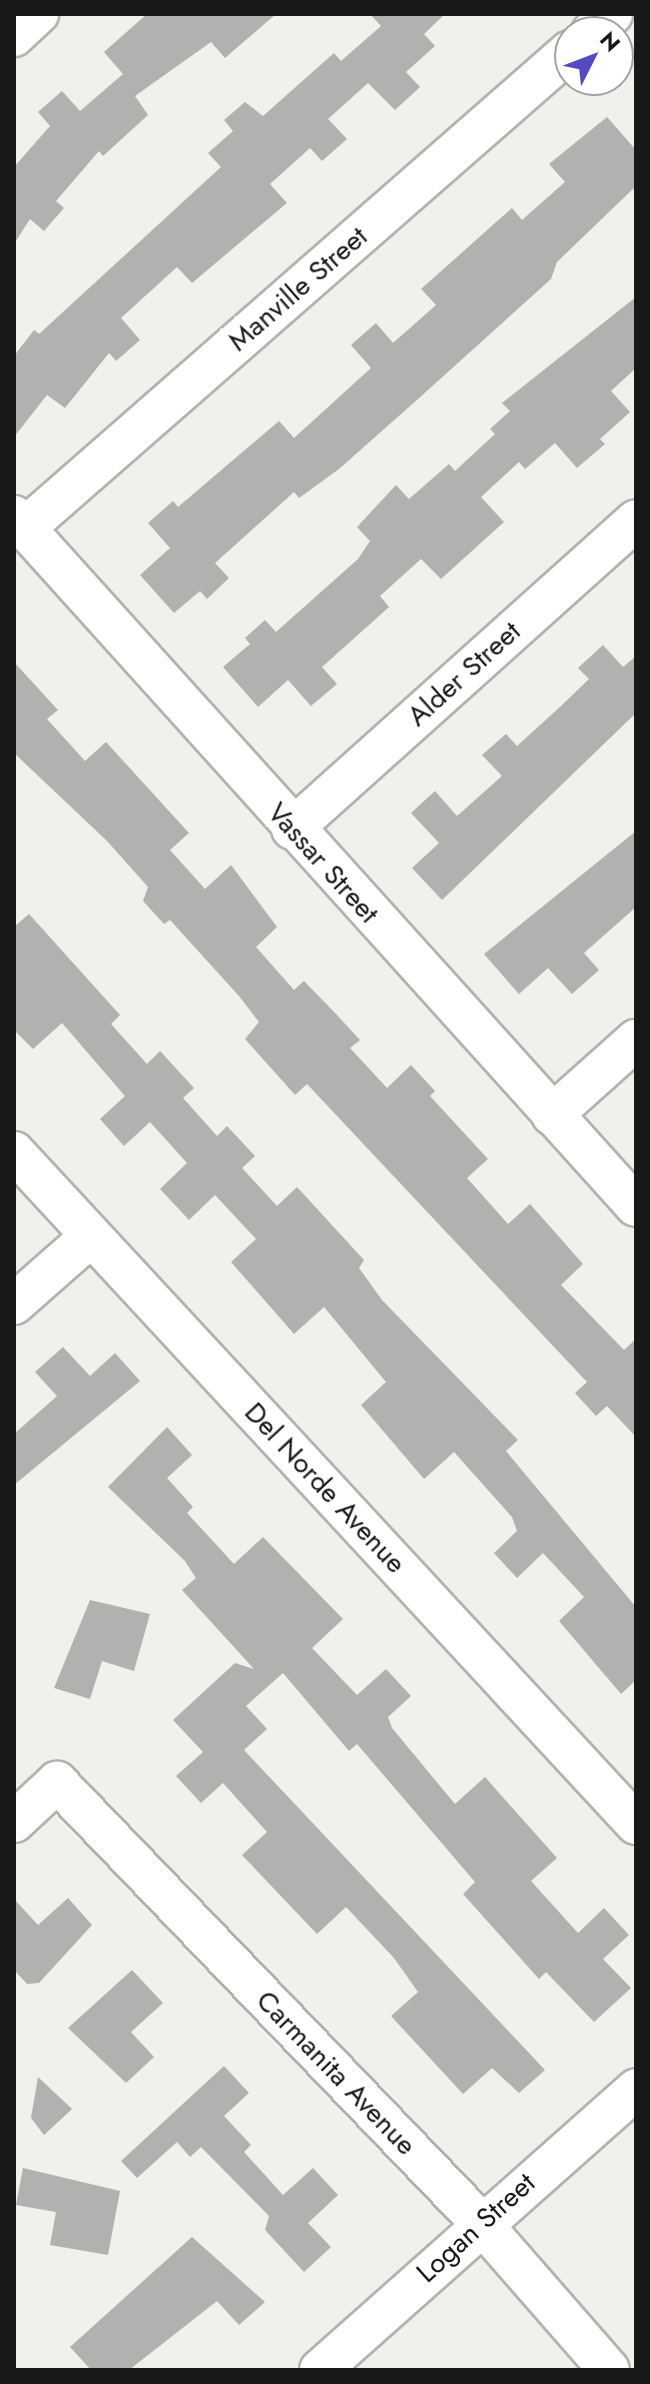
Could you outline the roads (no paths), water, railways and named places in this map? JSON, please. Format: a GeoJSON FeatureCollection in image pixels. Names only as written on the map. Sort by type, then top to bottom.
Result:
{"type":"FeatureCollection","features":[{"type":"Feature","properties":{"kind":"street"},"geometry":{"type":"LineString","coordinates":[[14,36],[38,14]]}},
{"type":"Feature","properties":{"kind":"street","name":"Manville Street"},"geometry":{"type":"LineString","coordinates":[[20,522],[554,65]]}},
{"type":"Feature","properties":{"kind":"street","name":"Alder Street"},"geometry":{"type":"LineString","coordinates":[[292,829],[636,520]]}},
{"type":"Feature","properties":{"kind":"street","name":"Vassar Street"},"geometry":{"type":"LineString","coordinates":[[20,522],[292,829],[636,1206]]}},
{"type":"Feature","properties":{"kind":"street"},"geometry":{"type":"LineString","coordinates":[[552,1115],[636,1040]]}},
{"type":"Feature","properties":{"kind":"street","name":"Del Norde Avenue"},"geometry":{"type":"LineString","coordinates":[[14,1152],[636,1824]]}},
{"type":"Feature","properties":{"kind":"street"},"geometry":{"type":"LineString","coordinates":[[14,1304],[91,1236]]}},
{"type":"Feature","properties":{"kind":"street","name":"Carmanita Avenue"},"geometry":{"type":"LineString","coordinates":[[14,1822],[57,1782],[480,2222],[609,2370]]}},
{"type":"Feature","properties":{"kind":"street","name":"Logan Street"},"geometry":{"type":"LineString","coordinates":[[320,2370],[480,2222],[636,2089]]}}]}
